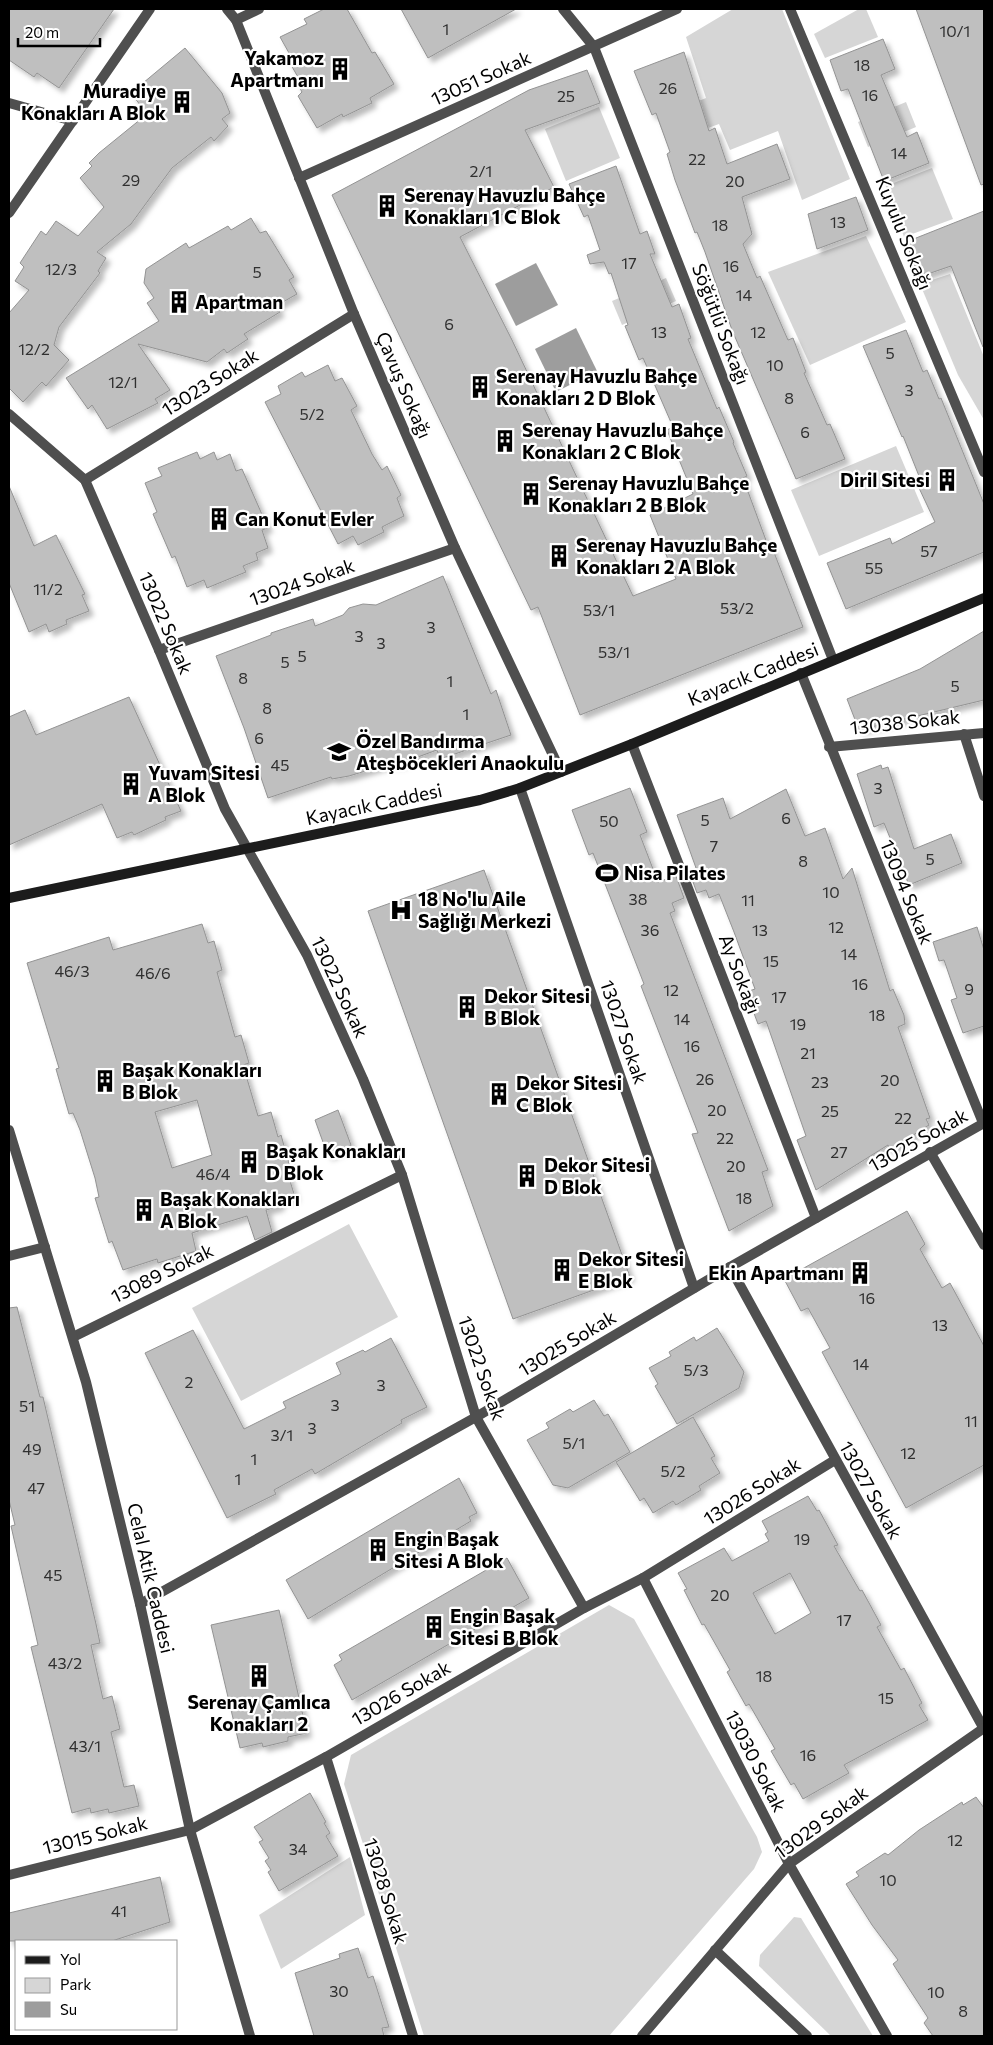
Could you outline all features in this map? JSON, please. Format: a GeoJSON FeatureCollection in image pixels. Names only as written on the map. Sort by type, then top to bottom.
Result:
{"type":"FeatureCollection","features":[{"type":"Feature","properties":{"kind":"main road","name":"Kayacık Caddesi"},"geometry":{"type":"LineString","coordinates":[[9,898],[480,800],[520,788],[632,744],[984,598]]}},
{"type":"Feature","properties":{"kind":"street"},"geometry":{"type":"LineString","coordinates":[[9,213],[150,9]]}},
{"type":"Feature","properties":{"kind":"street","name":"Çavuş Sokağı"},"geometry":{"type":"LineString","coordinates":[[227,9],[236,20],[354,314],[456,548],[561,772]]}},
{"type":"Feature","properties":{"kind":"street"},"geometry":{"type":"LineString","coordinates":[[236,20],[259,9]]}},
{"type":"Feature","properties":{"kind":"street","name":"Söğütlü Sokağı"},"geometry":{"type":"LineString","coordinates":[[563,9],[594,47],[833,660]]}},
{"type":"Feature","properties":{"kind":"street","name":"13051 Sokak"},"geometry":{"type":"LineString","coordinates":[[299,178],[677,9]]}},
{"type":"Feature","properties":{"kind":"street","name":"Kuyulu Sokağı"},"geometry":{"type":"LineString","coordinates":[[790,9],[984,472]]}},
{"type":"Feature","properties":{"kind":"street"},"geometry":{"type":"LineString","coordinates":[[9,102],[72,121]]}},
{"type":"Feature","properties":{"kind":"street","name":"13023 Sokak"},"geometry":{"type":"LineString","coordinates":[[85,480],[354,314]]}},
{"type":"Feature","properties":{"kind":"street","name":"13022 Sokak"},"geometry":{"type":"LineString","coordinates":[[9,414],[85,480],[159,650],[224,809],[307,955],[363,1080],[402,1175],[476,1417],[584,1608]]}},
{"type":"Feature","properties":{"kind":"street","name":"13024 Sokak"},"geometry":{"type":"LineString","coordinates":[[159,650],[456,548]]}},
{"type":"Feature","properties":{"kind":"street","name":"13094 Sokak"},"geometry":{"type":"LineString","coordinates":[[801,673],[983,1123]]}},
{"type":"Feature","properties":{"kind":"street","name":"13038 Sokak"},"geometry":{"type":"LineString","coordinates":[[830,747],[984,733]]}},
{"type":"Feature","properties":{"kind":"street"},"geometry":{"type":"LineString","coordinates":[[964,734],[984,796]]}},
{"type":"Feature","properties":{"kind":"street","name":"Ay Sokağı"},"geometry":{"type":"LineString","coordinates":[[632,744],[816,1218]]}},
{"type":"Feature","properties":{"kind":"street","name":"13027 Sokak"},"geometry":{"type":"LineString","coordinates":[[520,788],[694,1288]]}},
{"type":"Feature","properties":{"kind":"street","name":"13025 Sokak"},"geometry":{"type":"LineString","coordinates":[[140,1604],[476,1417],[730,1267],[983,1123]]}},
{"type":"Feature","properties":{"kind":"street","name":"Celal Atik Caddesi"},"geometry":{"type":"LineString","coordinates":[[9,1130],[86,1382],[140,1604],[190,1830],[250,2036]]}},
{"type":"Feature","properties":{"kind":"street"},"geometry":{"type":"LineString","coordinates":[[930,1152],[984,1245]]}},
{"type":"Feature","properties":{"kind":"street","name":"13089 Sokak"},"geometry":{"type":"LineString","coordinates":[[73,1337],[402,1175]]}},
{"type":"Feature","properties":{"kind":"street"},"geometry":{"type":"LineString","coordinates":[[9,1256],[45,1247]]}},
{"type":"Feature","properties":{"kind":"street","name":"13027 Sokak"},"geometry":{"type":"LineString","coordinates":[[730,1267],[834,1460],[984,1728]]}},
{"type":"Feature","properties":{"kind":"street","name":"13026 Sokak"},"geometry":{"type":"LineString","coordinates":[[190,1830],[326,1757],[584,1608],[643,1578],[834,1460]]}},
{"type":"Feature","properties":{"kind":"street","name":"13030 Sokak"},"geometry":{"type":"LineString","coordinates":[[643,1578],[789,1864],[887,2036]]}},
{"type":"Feature","properties":{"kind":"street","name":"13029 Sokak"},"geometry":{"type":"LineString","coordinates":[[642,2036],[789,1864],[984,1728]]}},
{"type":"Feature","properties":{"kind":"street","name":"13028 Sokak"},"geometry":{"type":"LineString","coordinates":[[326,1757],[413,2036]]}},
{"type":"Feature","properties":{"kind":"street","name":"13015 Sokak"},"geometry":{"type":"LineString","coordinates":[[9,1875],[190,1830]]}},
{"type":"Feature","properties":{"kind":"street"},"geometry":{"type":"LineString","coordinates":[[715,1950],[807,2036]]}},
{"type":"Feature","properties":{"kind":"green space"},"geometry":{"type":"Polygon","coordinates":[[[733,9],[782,9],[850,179],[802,200],[778,131],[730,150],[719,124],[667,143],[657,118],[706,98],[686,37],[733,9]]]}},
{"type":"Feature","properties":{"kind":"green space"},"geometry":{"type":"Polygon","coordinates":[[[859,9],[866,9],[878,37],[825,58],[814,34],[859,9]]]}},
{"type":"Feature","properties":{"kind":"green space"},"geometry":{"type":"Polygon","coordinates":[[[906,102],[916,127],[868,147],[858,122],[906,102]]]}},
{"type":"Feature","properties":{"kind":"green space"},"geometry":{"type":"Polygon","coordinates":[[[599,107],[620,158],[566,181],[545,129],[599,107]]]}},
{"type":"Feature","properties":{"kind":"green space"},"geometry":{"type":"Polygon","coordinates":[[[932,168],[953,219],[904,237],[886,186],[932,168]]]}},
{"type":"Feature","properties":{"kind":"green space"},"geometry":{"type":"Polygon","coordinates":[[[866,236],[906,322],[810,365],[768,272],[866,236]]]}},
{"type":"Feature","properties":{"kind":"green space"},"geometry":{"type":"Polygon","coordinates":[[[950,274],[984,357],[984,420],[958,375],[920,284],[950,274]]]}},
{"type":"Feature","properties":{"kind":"green space"},"geometry":{"type":"Polygon","coordinates":[[[666,278],[676,301],[622,325],[612,301],[666,278]]]}},
{"type":"Feature","properties":{"kind":"green space"},"geometry":{"type":"Polygon","coordinates":[[[896,446],[924,512],[819,556],[791,490],[896,446]]]}},
{"type":"Feature","properties":{"kind":"green space"},"geometry":{"type":"Polygon","coordinates":[[[349,1224],[398,1317],[241,1401],[192,1308],[349,1224]]]}},
{"type":"Feature","properties":{"kind":"green space"},"geometry":{"type":"Polygon","coordinates":[[[609,1605],[634,1619],[757,1837],[762,1852],[754,1869],[609,2036],[424,2036],[344,1784],[351,1755],[609,1605]]]}},
{"type":"Feature","properties":{"kind":"green space"},"geometry":{"type":"Polygon","coordinates":[[[350,1857],[365,1915],[281,1969],[259,1915],[350,1857]]]}},
{"type":"Feature","properties":{"kind":"green space"},"geometry":{"type":"Polygon","coordinates":[[[794,1917],[801,1918],[873,2036],[831,2036],[759,1966],[760,1955],[794,1917]]]}},
{"type":"Feature","properties":{"kind":"water"},"geometry":{"type":"Polygon","coordinates":[[[536,263],[558,305],[516,326],[495,284],[536,263]]]}},
{"type":"Feature","properties":{"kind":"water"},"geometry":{"type":"Polygon","coordinates":[[[576,328],[597,371],[556,392],[535,349],[576,328]]]}},
{"type":"Feature","properties":{"kind":"building"},"geometry":{"type":"Polygon","coordinates":[[[9,9],[114,9],[59,88],[37,73],[34,77],[9,60],[9,9]]]}},
{"type":"Feature","properties":{"kind":"building","name":"Yakamoz Apartmanı"},"geometry":{"type":"Polygon","coordinates":[[[324,9],[347,9],[372,53],[375,52],[394,84],[370,98],[372,103],[343,117],[342,114],[317,128],[298,96],[302,92],[296,81],[299,79],[286,56],[289,53],[280,37],[307,24],[304,19],[324,9]]]}},
{"type":"Feature","properties":{"kind":"building"},"geometry":{"type":"Polygon","coordinates":[[[401,9],[516,9],[428,58],[401,9]]]}},
{"type":"Feature","properties":{"kind":"building"},"geometry":{"type":"Polygon","coordinates":[[[916,9],[984,9],[984,184],[981,185],[916,9]]]}},
{"type":"Feature","properties":{"kind":"building"},"geometry":{"type":"Polygon","coordinates":[[[883,39],[895,69],[881,75],[907,137],[917,132],[929,163],[884,181],[848,89],[841,91],[830,60],[883,39]]]}},
{"type":"Feature","properties":{"kind":"building"},"geometry":{"type":"Polygon","coordinates":[[[185,48],[222,93],[230,113],[222,119],[228,126],[214,141],[211,137],[172,168],[131,224],[97,252],[106,258],[98,271],[100,273],[59,327],[54,345],[69,360],[46,386],[42,382],[23,402],[9,388],[9,313],[29,290],[15,281],[24,267],[20,263],[41,231],[46,235],[56,221],[78,236],[104,207],[80,178],[92,166],[89,163],[99,153],[147,114],[131,93],[185,48]]]}},
{"type":"Feature","properties":{"kind":"building"},"geometry":{"type":"Polygon","coordinates":[[[684,52],[709,131],[715,128],[727,164],[777,144],[790,179],[742,197],[752,234],[743,244],[757,278],[760,276],[788,340],[793,338],[806,372],[804,373],[827,425],[830,424],[845,459],[796,479],[732,330],[705,252],[697,232],[695,233],[675,180],[667,154],[670,152],[656,113],[652,115],[634,71],[684,52]]]}},
{"type":"Feature","properties":{"kind":"building"},"geometry":{"type":"Polygon","coordinates":[[[587,70],[600,103],[525,130],[554,187],[460,237],[512,340],[633,596],[676,579],[650,515],[693,494],[667,430],[673,427],[643,358],[639,360],[625,326],[628,325],[611,273],[609,274],[604,262],[590,264],[587,255],[600,250],[588,215],[584,217],[569,184],[616,166],[640,234],[647,231],[655,254],[650,254],[672,307],[679,304],[691,338],[688,339],[717,409],[719,407],[734,442],[747,476],[743,478],[767,543],[770,542],[803,627],[580,715],[538,607],[531,610],[332,195],[529,90],[587,70]]]}},
{"type":"Feature","properties":{"kind":"building"},"geometry":{"type":"Polygon","coordinates":[[[856,197],[868,230],[817,249],[808,214],[856,197]]]}},
{"type":"Feature","properties":{"kind":"building"},"geometry":{"type":"Polygon","coordinates":[[[984,211],[983,347],[951,266],[919,277],[906,242],[984,211]]]}},
{"type":"Feature","properties":{"kind":"building"},"geometry":{"type":"Polygon","coordinates":[[[251,218],[260,233],[266,231],[294,277],[289,280],[297,294],[276,306],[280,312],[244,334],[248,339],[227,353],[224,349],[207,362],[138,344],[170,390],[155,399],[158,403],[107,429],[92,405],[88,409],[66,378],[159,321],[147,303],[154,298],[144,283],[146,269],[186,243],[189,248],[228,226],[231,230],[251,218]]]}},
{"type":"Feature","properties":{"kind":"building"},"geometry":{"type":"Polygon","coordinates":[[[906,330],[923,372],[927,370],[939,399],[941,398],[984,504],[984,552],[846,609],[827,563],[890,538],[892,544],[935,522],[919,488],[923,486],[903,436],[863,346],[906,330]]]}},
{"type":"Feature","properties":{"kind":"building"},"geometry":{"type":"Polygon","coordinates":[[[328,365],[335,381],[342,378],[357,406],[351,410],[372,454],[382,470],[387,466],[401,495],[397,498],[404,516],[382,527],[384,532],[358,545],[353,536],[338,544],[265,402],[281,394],[278,386],[302,372],[305,377],[328,365]]]}},
{"type":"Feature","properties":{"kind":"building","name":"Can Konut Evler"},"geometry":{"type":"Polygon","coordinates":[[[197,452],[200,459],[214,452],[217,460],[230,454],[236,471],[242,469],[268,528],[262,530],[268,548],[256,553],[258,560],[243,566],[246,572],[207,588],[204,580],[187,587],[175,556],[172,558],[153,514],[157,512],[145,483],[162,476],[158,468],[197,452]]]}},
{"type":"Feature","properties":{"kind":"building"},"geometry":{"type":"Polygon","coordinates":[[[9,486],[34,546],[56,535],[85,594],[82,595],[89,611],[66,620],[67,624],[49,632],[46,624],[29,632],[9,583],[9,486]]]}},
{"type":"Feature","properties":{"kind":"building"},"geometry":{"type":"Polygon","coordinates":[[[443,576],[491,694],[496,690],[511,735],[440,759],[437,750],[396,765],[395,762],[349,776],[332,779],[331,777],[268,798],[244,728],[216,656],[271,635],[271,633],[313,619],[315,626],[343,615],[349,608],[363,604],[376,605],[443,576]]]}},
{"type":"Feature","properties":{"kind":"building"},"geometry":{"type":"Polygon","coordinates":[[[984,631],[984,700],[859,730],[847,699],[920,669],[984,631]]]}},
{"type":"Feature","properties":{"kind":"building"},"geometry":{"type":"Polygon","coordinates":[[[129,697],[181,811],[165,817],[166,820],[134,835],[132,832],[117,838],[102,804],[9,845],[9,717],[25,710],[36,735],[129,697]]]}},
{"type":"Feature","properties":{"kind":"building"},"geometry":{"type":"Polygon","coordinates":[[[881,765],[882,769],[888,767],[914,849],[951,834],[962,863],[909,885],[884,823],[874,827],[857,774],[881,765]]]}},
{"type":"Feature","properties":{"kind":"building"},"geometry":{"type":"Polygon","coordinates":[[[630,788],[647,832],[640,835],[658,882],[676,876],[684,898],[672,903],[675,911],[670,913],[768,1170],[762,1172],[773,1206],[729,1231],[692,1134],[698,1133],[641,986],[644,984],[593,853],[589,855],[572,810],[630,788]]]}},
{"type":"Feature","properties":{"kind":"building"},"geometry":{"type":"Polygon","coordinates":[[[786,789],[805,836],[825,828],[843,879],[852,868],[890,991],[893,989],[904,1015],[905,1024],[898,1027],[930,1118],[926,1119],[929,1125],[890,1150],[888,1145],[816,1190],[797,1140],[806,1136],[766,1021],[758,1024],[746,992],[755,989],[734,932],[719,894],[709,898],[706,890],[697,893],[689,871],[696,868],[677,815],[723,798],[730,819],[786,789]]]}},
{"type":"Feature","properties":{"kind":"building"},"geometry":{"type":"Polygon","coordinates":[[[484,870],[630,1277],[513,1319],[368,911],[484,870]]]}},
{"type":"Feature","properties":{"kind":"building"},"geometry":{"type":"Polygon","coordinates":[[[202,924],[208,943],[214,941],[222,970],[217,972],[235,1037],[241,1035],[249,1063],[243,1065],[258,1116],[271,1112],[278,1137],[281,1135],[290,1167],[286,1168],[295,1197],[279,1202],[280,1206],[266,1210],[272,1232],[255,1240],[247,1216],[192,1233],[196,1251],[158,1263],[157,1259],[123,1270],[112,1241],[109,1243],[95,1198],[99,1197],[95,1178],[80,1130],[73,1113],[69,1114],[56,1069],[59,1068],[27,963],[109,937],[113,950],[202,924]],[[197,1100],[155,1112],[172,1168],[212,1155],[197,1100]]]}},
{"type":"Feature","properties":{"kind":"building"},"geometry":{"type":"Polygon","coordinates":[[[977,927],[984,950],[984,1026],[963,1033],[951,1000],[957,998],[944,960],[939,961],[933,942],[977,927]]]}},
{"type":"Feature","properties":{"kind":"building"},"geometry":{"type":"Polygon","coordinates":[[[338,1110],[351,1145],[328,1156],[315,1120],[338,1110]]]}},
{"type":"Feature","properties":{"kind":"building"},"geometry":{"type":"Polygon","coordinates":[[[907,1211],[925,1244],[920,1249],[942,1288],[950,1283],[984,1346],[984,1465],[906,1508],[822,1352],[830,1348],[808,1308],[801,1311],[784,1279],[907,1211]]]}},
{"type":"Feature","properties":{"kind":"building"},"geometry":{"type":"Polygon","coordinates":[[[17,1307],[40,1397],[43,1397],[96,1624],[100,1643],[91,1645],[103,1699],[112,1696],[120,1729],[111,1732],[124,1787],[134,1785],[139,1806],[109,1813],[108,1809],[91,1813],[90,1808],[72,1813],[31,1647],[38,1645],[11,1526],[15,1525],[9,1500],[9,1308],[17,1307]]]}},
{"type":"Feature","properties":{"kind":"building"},"geometry":{"type":"Polygon","coordinates":[[[717,1328],[744,1372],[739,1388],[677,1424],[655,1386],[658,1384],[649,1368],[671,1356],[669,1352],[694,1337],[696,1341],[717,1328]]]}},
{"type":"Feature","properties":{"kind":"building"},"geometry":{"type":"Polygon","coordinates":[[[193,1330],[244,1429],[286,1408],[283,1402],[341,1374],[336,1363],[363,1350],[365,1352],[391,1338],[427,1407],[401,1420],[402,1423],[315,1474],[312,1469],[274,1490],[276,1494],[227,1518],[145,1353],[193,1330]]]}},
{"type":"Feature","properties":{"kind":"building"},"geometry":{"type":"Polygon","coordinates":[[[594,1400],[604,1416],[608,1414],[630,1452],[568,1488],[553,1485],[527,1440],[549,1428],[546,1423],[570,1409],[573,1412],[594,1400]]]}},
{"type":"Feature","properties":{"kind":"building"},"geometry":{"type":"Polygon","coordinates":[[[693,1417],[715,1456],[711,1458],[720,1473],[699,1486],[701,1490],[676,1505],[673,1501],[653,1513],[644,1498],[640,1501],[616,1462],[693,1417]]]}},
{"type":"Feature","properties":{"kind":"building","name":"Engin Başak Sitesi A Blok"},"geometry":{"type":"Polygon","coordinates":[[[459,1478],[477,1513],[469,1517],[471,1521],[308,1619],[286,1580],[459,1478]]]}},
{"type":"Feature","properties":{"kind":"building"},"geometry":{"type":"Polygon","coordinates":[[[808,1496],[817,1511],[819,1510],[838,1545],[834,1546],[860,1591],[862,1590],[881,1625],[877,1627],[901,1670],[904,1668],[922,1703],[919,1705],[928,1720],[844,1765],[849,1773],[803,1799],[794,1783],[791,1785],[771,1751],[775,1749],[749,1704],[746,1706],[727,1672],[730,1670],[704,1624],[702,1625],[684,1590],[687,1589],[678,1573],[724,1548],[732,1561],[769,1541],[765,1534],[768,1532],[762,1521],[808,1496]],[[790,1573],[753,1593],[775,1634],[811,1613],[790,1573]]]}},
{"type":"Feature","properties":{"kind":"building","name":"Engin Başak Sitesi B Blok"},"geometry":{"type":"Polygon","coordinates":[[[507,1558],[529,1598],[352,1700],[334,1665],[342,1660],[339,1655],[507,1558]]]}},
{"type":"Feature","properties":{"kind":"building","name":"Serenay Çamlıca Konakları 2"},"geometry":{"type":"Polygon","coordinates":[[[279,1610],[307,1733],[288,1737],[288,1741],[263,1747],[262,1743],[240,1748],[211,1625],[279,1610]]]}},
{"type":"Feature","properties":{"kind":"building"},"geometry":{"type":"Polygon","coordinates":[[[310,1793],[326,1822],[324,1823],[330,1833],[326,1836],[338,1856],[279,1891],[268,1872],[271,1870],[265,1861],[269,1858],[259,1842],[263,1840],[254,1827],[310,1793]]]}},
{"type":"Feature","properties":{"kind":"building"},"geometry":{"type":"Polygon","coordinates":[[[976,1797],[984,1808],[984,2036],[933,2036],[924,2023],[928,2018],[893,1964],[898,1960],[872,1925],[846,1884],[859,1876],[856,1872],[885,1853],[888,1855],[919,1830],[962,1802],[963,1805],[976,1797]]]}},
{"type":"Feature","properties":{"kind":"building"},"geometry":{"type":"Polygon","coordinates":[[[160,1877],[170,1922],[115,1940],[9,1941],[9,1913],[160,1877]]]}},
{"type":"Feature","properties":{"kind":"building"},"geometry":{"type":"Polygon","coordinates":[[[358,1948],[368,1978],[373,1976],[389,2027],[382,2028],[384,2036],[314,2036],[295,1973],[340,1958],[339,1954],[358,1948]]]}},
{"type":"Feature","properties":{"kind":"place","name":"Yakamoz Apartmanı"},"geometry":{"type":"Point","coordinates":[340,69]}},
{"type":"Feature","properties":{"kind":"place","name":"Muradiye Konakları A Blok"},"geometry":{"type":"Point","coordinates":[182,102]}},
{"type":"Feature","properties":{"kind":"place","name":"Serenay Havuzlu Bahçe Konakları 1 C Blok"},"geometry":{"type":"Point","coordinates":[387,206]}},
{"type":"Feature","properties":{"kind":"place","name":"Apartman"},"geometry":{"type":"Point","coordinates":[179,302]}},
{"type":"Feature","properties":{"kind":"place","name":"Serenay Havuzlu Bahçe Konakları 2 D Blok"},"geometry":{"type":"Point","coordinates":[480,387]}},
{"type":"Feature","properties":{"kind":"place","name":"Serenay Havuzlu Bahçe Konakları 2 C Blok"},"geometry":{"type":"Point","coordinates":[505,441]}},
{"type":"Feature","properties":{"kind":"place","name":"Diril Sitesi"},"geometry":{"type":"Point","coordinates":[947,480]}},
{"type":"Feature","properties":{"kind":"place","name":"Serenay Havuzlu Bahçe Konakları 2 B Blok"},"geometry":{"type":"Point","coordinates":[531,494]}},
{"type":"Feature","properties":{"kind":"place","name":"Can Konut Evler"},"geometry":{"type":"Point","coordinates":[219,519]}},
{"type":"Feature","properties":{"kind":"place","name":"Serenay Havuzlu Bahçe Konakları 2 A Blok"},"geometry":{"type":"Point","coordinates":[559,556]}},
{"type":"Feature","properties":{"kind":"place","name":"Özel Bandırma Ateşböcekleri Anaokulu"},"geometry":{"type":"Point","coordinates":[339,752]}},
{"type":"Feature","properties":{"kind":"place","name":"Yuvam Sitesi A Blok"},"geometry":{"type":"Point","coordinates":[131,784]}},
{"type":"Feature","properties":{"kind":"place","name":"Nisa Pilates"},"geometry":{"type":"Point","coordinates":[607,873]}},
{"type":"Feature","properties":{"kind":"place","name":"18 No'lu Aile Sağlığı Merkezi"},"geometry":{"type":"Point","coordinates":[401,910]}},
{"type":"Feature","properties":{"kind":"place","name":"Dekor Sitesi B Blok"},"geometry":{"type":"Point","coordinates":[467,1007]}},
{"type":"Feature","properties":{"kind":"place","name":"Başak Konakları B Blok"},"geometry":{"type":"Point","coordinates":[105,1081]}},
{"type":"Feature","properties":{"kind":"place","name":"Dekor Sitesi C Blok"},"geometry":{"type":"Point","coordinates":[499,1094]}},
{"type":"Feature","properties":{"kind":"place","name":"Başak Konakları D Blok"},"geometry":{"type":"Point","coordinates":[249,1162]}},
{"type":"Feature","properties":{"kind":"place","name":"Dekor Sitesi D Blok"},"geometry":{"type":"Point","coordinates":[527,1176]}},
{"type":"Feature","properties":{"kind":"place","name":"Başak Konakları A Blok"},"geometry":{"type":"Point","coordinates":[144,1210]}},
{"type":"Feature","properties":{"kind":"place","name":"Dekor Sitesi E Blok"},"geometry":{"type":"Point","coordinates":[562,1270]}},
{"type":"Feature","properties":{"kind":"place","name":"Ekin Apartmanı"},"geometry":{"type":"Point","coordinates":[860,1273]}},
{"type":"Feature","properties":{"kind":"place","name":"Engin Başak Sitesi A Blok"},"geometry":{"type":"Point","coordinates":[378,1550]}},
{"type":"Feature","properties":{"kind":"place","name":"Engin Başak Sitesi B Blok"},"geometry":{"type":"Point","coordinates":[434,1627]}},
{"type":"Feature","properties":{"kind":"place","name":"Serenay Çamlıca Konakları 2"},"geometry":{"type":"Point","coordinates":[259,1676]}}]}
